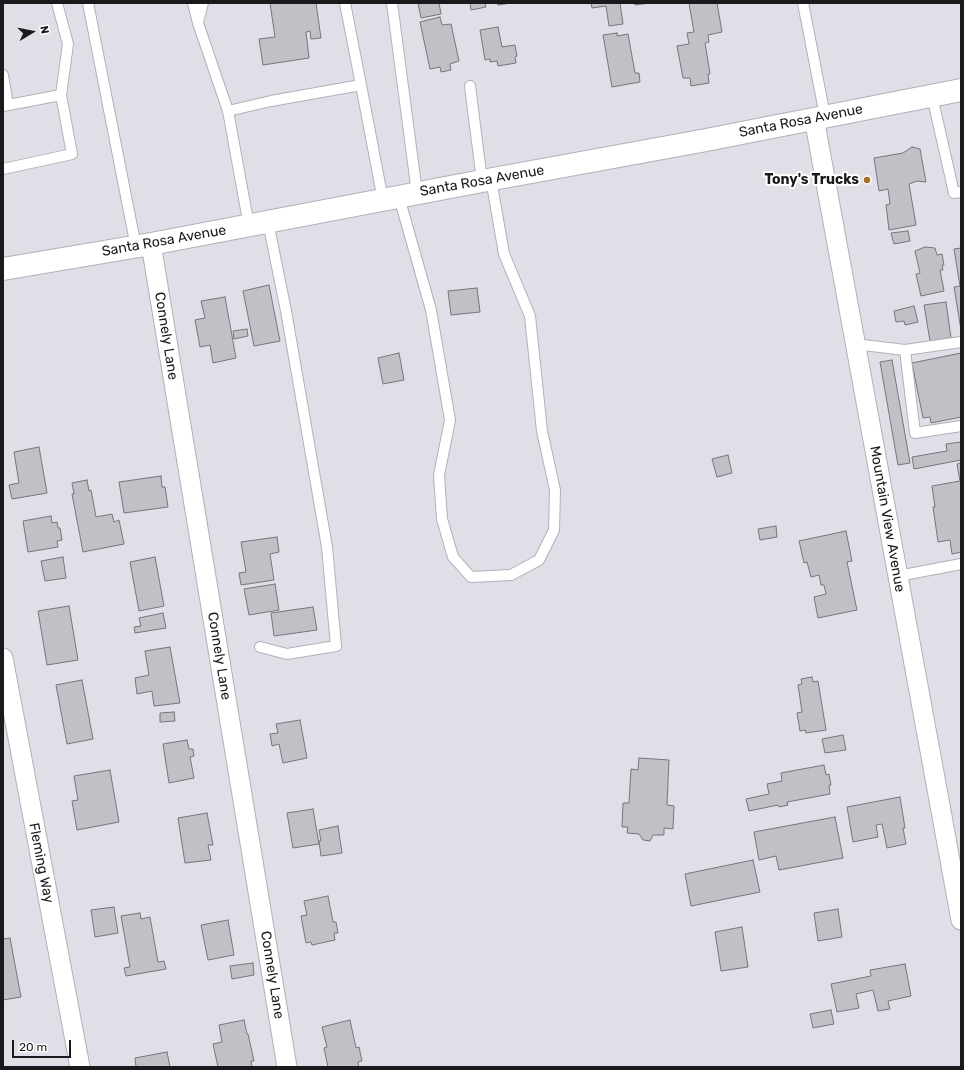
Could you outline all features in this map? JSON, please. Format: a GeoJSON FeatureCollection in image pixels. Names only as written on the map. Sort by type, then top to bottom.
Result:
{"type":"FeatureCollection","features":[{"type":"Feature","properties":{"kind":"main road","name":"Santa Rosa Avenue"},"geometry":{"type":"LineString","coordinates":[[3,269],[258,224],[961,90]]}},
{"type":"Feature","properties":{"kind":"street","name":"Mountain View Avenue"},"geometry":{"type":"LineString","coordinates":[[819,117],[855,344],[961,920]]}},
{"type":"Feature","properties":{"kind":"street","name":"Connely Lane"},"geometry":{"type":"LineString","coordinates":[[144,245],[287,1067]]}},
{"type":"Feature","properties":{"kind":"street","name":"Fleming Way"},"geometry":{"type":"LineString","coordinates":[[3,658],[80,1067]]}},
{"type":"Feature","properties":{"kind":"lane"},"geometry":{"type":"LineString","coordinates":[[3,169],[72,154],[61,95],[68,44],[57,3]]}},
{"type":"Feature","properties":{"kind":"lane"},"geometry":{"type":"LineString","coordinates":[[88,3],[144,245]]}},
{"type":"Feature","properties":{"kind":"lane"},"geometry":{"type":"LineString","coordinates":[[193,3],[198,23],[228,111],[258,224],[286,311],[327,547],[336,646],[287,654],[260,647]]}},
{"type":"Feature","properties":{"kind":"lane"},"geometry":{"type":"LineString","coordinates":[[198,23],[203,3]]}},
{"type":"Feature","properties":{"kind":"lane"},"geometry":{"type":"LineString","coordinates":[[345,3],[361,85],[400,197],[431,310],[450,420],[439,475],[442,519],[453,558],[472,577],[511,575],[539,560],[554,530],[555,490],[542,431],[530,316],[504,254],[487,180],[470,86]]}},
{"type":"Feature","properties":{"kind":"lane"},"geometry":{"type":"LineString","coordinates":[[392,3],[400,197]]}},
{"type":"Feature","properties":{"kind":"lane"},"geometry":{"type":"LineString","coordinates":[[803,3],[819,117]]}},
{"type":"Feature","properties":{"kind":"lane"},"geometry":{"type":"LineString","coordinates":[[3,74],[6,106],[61,95]]}},
{"type":"Feature","properties":{"kind":"lane"},"geometry":{"type":"LineString","coordinates":[[228,111],[272,101],[361,85]]}},
{"type":"Feature","properties":{"kind":"lane"},"geometry":{"type":"LineString","coordinates":[[932,96],[954,194],[961,192]]}},
{"type":"Feature","properties":{"kind":"lane"},"geometry":{"type":"LineString","coordinates":[[855,344],[905,350],[961,342]]}},
{"type":"Feature","properties":{"kind":"lane"},"geometry":{"type":"LineString","coordinates":[[905,350],[915,433],[961,426]]}},
{"type":"Feature","properties":{"kind":"lane"},"geometry":{"type":"LineString","coordinates":[[898,576],[961,564]]}},
{"type":"Feature","properties":{"kind":"building"},"geometry":{"type":"Polygon","coordinates":[[[270,3],[316,3],[321,38],[311,39],[310,31],[306,32],[309,58],[263,65],[259,39],[275,37],[270,3]]]}},
{"type":"Feature","properties":{"kind":"building"},"geometry":{"type":"Polygon","coordinates":[[[418,3],[439,3],[441,14],[421,18],[418,3]]]}},
{"type":"Feature","properties":{"kind":"building"},"geometry":{"type":"Polygon","coordinates":[[[470,3],[485,3],[486,7],[471,10],[470,3]]]}},
{"type":"Feature","properties":{"kind":"building"},"geometry":{"type":"Polygon","coordinates":[[[497,3],[511,3],[498,5],[497,3]]]}},
{"type":"Feature","properties":{"kind":"building"},"geometry":{"type":"Polygon","coordinates":[[[591,3],[620,3],[623,24],[609,26],[606,6],[592,8],[591,3]]]}},
{"type":"Feature","properties":{"kind":"building"},"geometry":{"type":"Polygon","coordinates":[[[635,3],[650,3],[635,5],[635,3]]]}},
{"type":"Feature","properties":{"kind":"building"},"geometry":{"type":"Polygon","coordinates":[[[689,3],[717,3],[722,32],[708,35],[709,42],[705,43],[710,74],[708,74],[709,83],[691,86],[690,78],[683,78],[677,46],[689,44],[687,33],[694,32],[689,3]]]}},
{"type":"Feature","properties":{"kind":"building"},"geometry":{"type":"Polygon","coordinates":[[[440,17],[442,25],[451,24],[459,61],[450,64],[451,70],[441,72],[440,67],[430,69],[420,22],[440,17]]]}},
{"type":"Feature","properties":{"kind":"building"},"geometry":{"type":"Polygon","coordinates":[[[498,27],[502,47],[515,45],[517,56],[515,57],[516,63],[498,66],[497,61],[490,62],[490,59],[485,60],[480,30],[498,27]]]}},
{"type":"Feature","properties":{"kind":"building"},"geometry":{"type":"Polygon","coordinates":[[[617,33],[617,36],[628,34],[635,73],[639,73],[640,82],[612,87],[603,35],[617,33]]]}},
{"type":"Feature","properties":{"kind":"building"},"geometry":{"type":"Polygon","coordinates":[[[912,147],[920,149],[926,182],[917,181],[909,184],[916,225],[889,230],[886,205],[890,204],[888,189],[879,191],[874,158],[903,153],[912,147]]]}},
{"type":"Feature","properties":{"kind":"building"},"geometry":{"type":"Polygon","coordinates":[[[908,231],[910,241],[894,244],[891,233],[908,231]]]}},
{"type":"Feature","properties":{"kind":"building"},"geometry":{"type":"Polygon","coordinates":[[[925,247],[935,248],[937,255],[942,254],[944,265],[942,265],[943,270],[940,270],[944,291],[921,296],[916,274],[920,273],[915,251],[925,247]]]}},
{"type":"Feature","properties":{"kind":"building"},"geometry":{"type":"Polygon","coordinates":[[[961,248],[961,330],[954,287],[960,286],[954,249],[961,248]]]}},
{"type":"Feature","properties":{"kind":"building"},"geometry":{"type":"Polygon","coordinates":[[[269,285],[280,341],[254,346],[243,291],[269,285]]]}},
{"type":"Feature","properties":{"kind":"building"},"geometry":{"type":"Polygon","coordinates":[[[477,288],[480,312],[451,315],[448,291],[477,288]]]}},
{"type":"Feature","properties":{"kind":"building"},"geometry":{"type":"Polygon","coordinates":[[[225,297],[236,358],[213,363],[210,345],[200,347],[195,320],[205,318],[201,301],[225,297]]]}},
{"type":"Feature","properties":{"kind":"building"},"geometry":{"type":"Polygon","coordinates":[[[946,302],[951,338],[930,341],[924,305],[946,302]]]}},
{"type":"Feature","properties":{"kind":"building"},"geometry":{"type":"Polygon","coordinates":[[[914,306],[918,322],[905,325],[904,321],[896,322],[894,311],[914,306]]]}},
{"type":"Feature","properties":{"kind":"building"},"geometry":{"type":"Polygon","coordinates":[[[247,329],[248,336],[234,339],[233,331],[247,329]]]}},
{"type":"Feature","properties":{"kind":"building"},"geometry":{"type":"Polygon","coordinates":[[[399,353],[404,380],[383,384],[378,358],[399,353]]]}},
{"type":"Feature","properties":{"kind":"building"},"geometry":{"type":"Polygon","coordinates":[[[961,353],[961,417],[931,423],[930,417],[923,418],[912,363],[961,353]]]}},
{"type":"Feature","properties":{"kind":"building"},"geometry":{"type":"Polygon","coordinates":[[[892,360],[910,463],[898,465],[880,362],[892,360]]]}},
{"type":"Feature","properties":{"kind":"building"},"geometry":{"type":"Polygon","coordinates":[[[961,442],[961,460],[914,469],[912,457],[947,451],[946,444],[961,442]]]}},
{"type":"Feature","properties":{"kind":"building"},"geometry":{"type":"Polygon","coordinates":[[[39,447],[47,493],[12,499],[9,485],[19,483],[14,452],[39,447]]]}},
{"type":"Feature","properties":{"kind":"building"},"geometry":{"type":"Polygon","coordinates":[[[728,455],[732,473],[717,477],[712,459],[728,455]]]}},
{"type":"Feature","properties":{"kind":"building"},"geometry":{"type":"Polygon","coordinates":[[[961,463],[961,552],[952,554],[950,540],[938,542],[933,507],[935,507],[932,486],[960,481],[957,464],[961,463]]]}},
{"type":"Feature","properties":{"kind":"building"},"geometry":{"type":"Polygon","coordinates":[[[161,476],[162,487],[165,487],[168,507],[124,513],[119,482],[161,476]]]}},
{"type":"Feature","properties":{"kind":"building"},"geometry":{"type":"Polygon","coordinates":[[[87,480],[89,491],[91,490],[96,517],[112,514],[114,522],[119,520],[124,544],[83,552],[72,494],[74,494],[72,483],[87,480]]]}},
{"type":"Feature","properties":{"kind":"building"},"geometry":{"type":"Polygon","coordinates":[[[51,516],[52,523],[57,522],[58,528],[60,528],[62,540],[57,541],[58,547],[28,552],[23,521],[51,516]]]}},
{"type":"Feature","properties":{"kind":"building"},"geometry":{"type":"Polygon","coordinates":[[[776,526],[777,537],[760,540],[758,529],[776,526]]]}},
{"type":"Feature","properties":{"kind":"building"},"geometry":{"type":"Polygon","coordinates":[[[846,531],[852,561],[847,562],[857,610],[818,618],[814,597],[826,594],[824,585],[821,585],[819,575],[811,577],[807,562],[804,563],[799,541],[846,531]]]}},
{"type":"Feature","properties":{"kind":"building"},"geometry":{"type":"Polygon","coordinates":[[[277,537],[279,552],[270,554],[274,580],[241,585],[239,573],[246,572],[241,542],[277,537]]]}},
{"type":"Feature","properties":{"kind":"building"},"geometry":{"type":"Polygon","coordinates":[[[63,557],[66,578],[45,581],[41,561],[63,557]]]}},
{"type":"Feature","properties":{"kind":"building"},"geometry":{"type":"Polygon","coordinates":[[[155,557],[164,606],[139,611],[130,562],[155,557]]]}},
{"type":"Feature","properties":{"kind":"building"},"geometry":{"type":"Polygon","coordinates":[[[275,584],[279,610],[249,615],[244,589],[275,584]]]}},
{"type":"Feature","properties":{"kind":"building"},"geometry":{"type":"Polygon","coordinates":[[[69,606],[78,660],[47,665],[38,611],[69,606]]]}},
{"type":"Feature","properties":{"kind":"building"},"geometry":{"type":"Polygon","coordinates":[[[313,607],[317,630],[274,636],[271,613],[313,607]]]}},
{"type":"Feature","properties":{"kind":"building"},"geometry":{"type":"Polygon","coordinates":[[[163,613],[166,628],[135,633],[134,627],[141,626],[139,618],[163,613]]]}},
{"type":"Feature","properties":{"kind":"building"},"geometry":{"type":"Polygon","coordinates":[[[170,647],[180,703],[154,706],[152,691],[137,694],[135,678],[149,675],[145,651],[170,647]]]}},
{"type":"Feature","properties":{"kind":"building"},"geometry":{"type":"Polygon","coordinates":[[[812,677],[813,682],[818,681],[826,730],[806,733],[805,730],[800,731],[797,713],[802,712],[798,685],[802,684],[801,679],[812,677]]]}},
{"type":"Feature","properties":{"kind":"building"},"geometry":{"type":"Polygon","coordinates":[[[82,680],[93,739],[67,744],[56,685],[82,680]]]}},
{"type":"Feature","properties":{"kind":"building"},"geometry":{"type":"Polygon","coordinates":[[[174,712],[175,721],[160,722],[160,713],[174,712]]]}},
{"type":"Feature","properties":{"kind":"building"},"geometry":{"type":"Polygon","coordinates":[[[300,720],[307,758],[283,763],[279,744],[272,746],[270,734],[278,733],[276,724],[300,720]]]}},
{"type":"Feature","properties":{"kind":"building"},"geometry":{"type":"Polygon","coordinates":[[[843,735],[846,750],[825,753],[822,739],[843,735]]]}},
{"type":"Feature","properties":{"kind":"building"},"geometry":{"type":"Polygon","coordinates":[[[187,740],[189,749],[193,749],[194,756],[190,757],[194,778],[169,783],[163,744],[187,740]]]}},
{"type":"Feature","properties":{"kind":"building"},"geometry":{"type":"Polygon","coordinates":[[[639,758],[669,760],[667,805],[674,806],[673,829],[664,828],[664,835],[653,835],[650,841],[643,840],[639,834],[627,833],[628,827],[622,827],[623,803],[629,803],[631,769],[638,770],[639,758]]]}},
{"type":"Feature","properties":{"kind":"building"},"geometry":{"type":"Polygon","coordinates":[[[824,765],[826,775],[829,774],[831,785],[829,785],[830,794],[787,802],[788,805],[779,807],[778,805],[749,811],[746,799],[769,794],[767,784],[782,781],[781,773],[824,765]]]}},
{"type":"Feature","properties":{"kind":"building"},"geometry":{"type":"Polygon","coordinates":[[[110,770],[119,822],[77,830],[72,801],[78,800],[74,776],[110,770]]]}},
{"type":"Feature","properties":{"kind":"building"},"geometry":{"type":"Polygon","coordinates":[[[900,797],[906,844],[887,848],[882,824],[876,825],[878,837],[853,842],[847,807],[900,797]]]}},
{"type":"Feature","properties":{"kind":"building"},"geometry":{"type":"Polygon","coordinates":[[[313,809],[319,844],[293,848],[287,813],[313,809]]]}},
{"type":"Feature","properties":{"kind":"building"},"geometry":{"type":"Polygon","coordinates":[[[207,813],[213,845],[208,845],[211,860],[185,863],[178,818],[207,813]]]}},
{"type":"Feature","properties":{"kind":"building"},"geometry":{"type":"Polygon","coordinates":[[[835,817],[843,858],[779,870],[776,856],[759,860],[754,832],[835,817]]]}},
{"type":"Feature","properties":{"kind":"building"},"geometry":{"type":"Polygon","coordinates":[[[338,826],[342,853],[321,856],[319,830],[338,826]]]}},
{"type":"Feature","properties":{"kind":"building"},"geometry":{"type":"Polygon","coordinates":[[[753,860],[760,892],[691,906],[685,874],[753,860]]]}},
{"type":"Feature","properties":{"kind":"building"},"geometry":{"type":"Polygon","coordinates":[[[328,896],[333,922],[336,922],[338,933],[334,933],[335,940],[312,945],[311,942],[306,943],[301,916],[307,915],[304,901],[328,896]]]}},
{"type":"Feature","properties":{"kind":"building"},"geometry":{"type":"Polygon","coordinates":[[[114,907],[118,933],[95,937],[91,910],[114,907]]]}},
{"type":"Feature","properties":{"kind":"building"},"geometry":{"type":"Polygon","coordinates":[[[838,909],[842,937],[818,941],[814,913],[838,909]]]}},
{"type":"Feature","properties":{"kind":"building"},"geometry":{"type":"Polygon","coordinates":[[[140,913],[141,919],[150,917],[158,962],[164,961],[166,969],[126,976],[124,968],[130,967],[121,916],[140,913]]]}},
{"type":"Feature","properties":{"kind":"building"},"geometry":{"type":"Polygon","coordinates":[[[228,920],[234,955],[208,960],[201,925],[228,920]]]}},
{"type":"Feature","properties":{"kind":"building"},"geometry":{"type":"Polygon","coordinates":[[[742,927],[748,967],[721,971],[715,932],[742,927]]]}},
{"type":"Feature","properties":{"kind":"building"},"geometry":{"type":"Polygon","coordinates":[[[10,938],[21,997],[3,1000],[3,939],[10,938]]]}},
{"type":"Feature","properties":{"kind":"building"},"geometry":{"type":"Polygon","coordinates":[[[253,963],[254,975],[232,979],[230,966],[253,963]]]}},
{"type":"Feature","properties":{"kind":"building"},"geometry":{"type":"Polygon","coordinates":[[[905,964],[911,996],[888,1001],[890,1009],[878,1011],[873,990],[856,994],[859,1008],[837,1012],[831,984],[871,976],[870,970],[905,964]]]}},
{"type":"Feature","properties":{"kind":"building"},"geometry":{"type":"Polygon","coordinates":[[[831,1010],[834,1024],[813,1028],[810,1014],[831,1010]]]}},
{"type":"Feature","properties":{"kind":"building"},"geometry":{"type":"Polygon","coordinates":[[[244,1020],[254,1061],[251,1061],[252,1067],[218,1067],[213,1044],[222,1042],[219,1025],[244,1020]]]}},
{"type":"Feature","properties":{"kind":"building"},"geometry":{"type":"Polygon","coordinates":[[[350,1020],[356,1048],[359,1047],[362,1061],[358,1062],[359,1067],[328,1067],[324,1048],[327,1047],[322,1027],[350,1020]]]}},
{"type":"Feature","properties":{"kind":"building"},"geometry":{"type":"Polygon","coordinates":[[[167,1052],[170,1067],[136,1067],[135,1058],[167,1052]]]}},
{"type":"Feature","properties":{"kind":"place","name":"Tony's Trucks"},"geometry":{"type":"Point","coordinates":[867,180]}}]}
